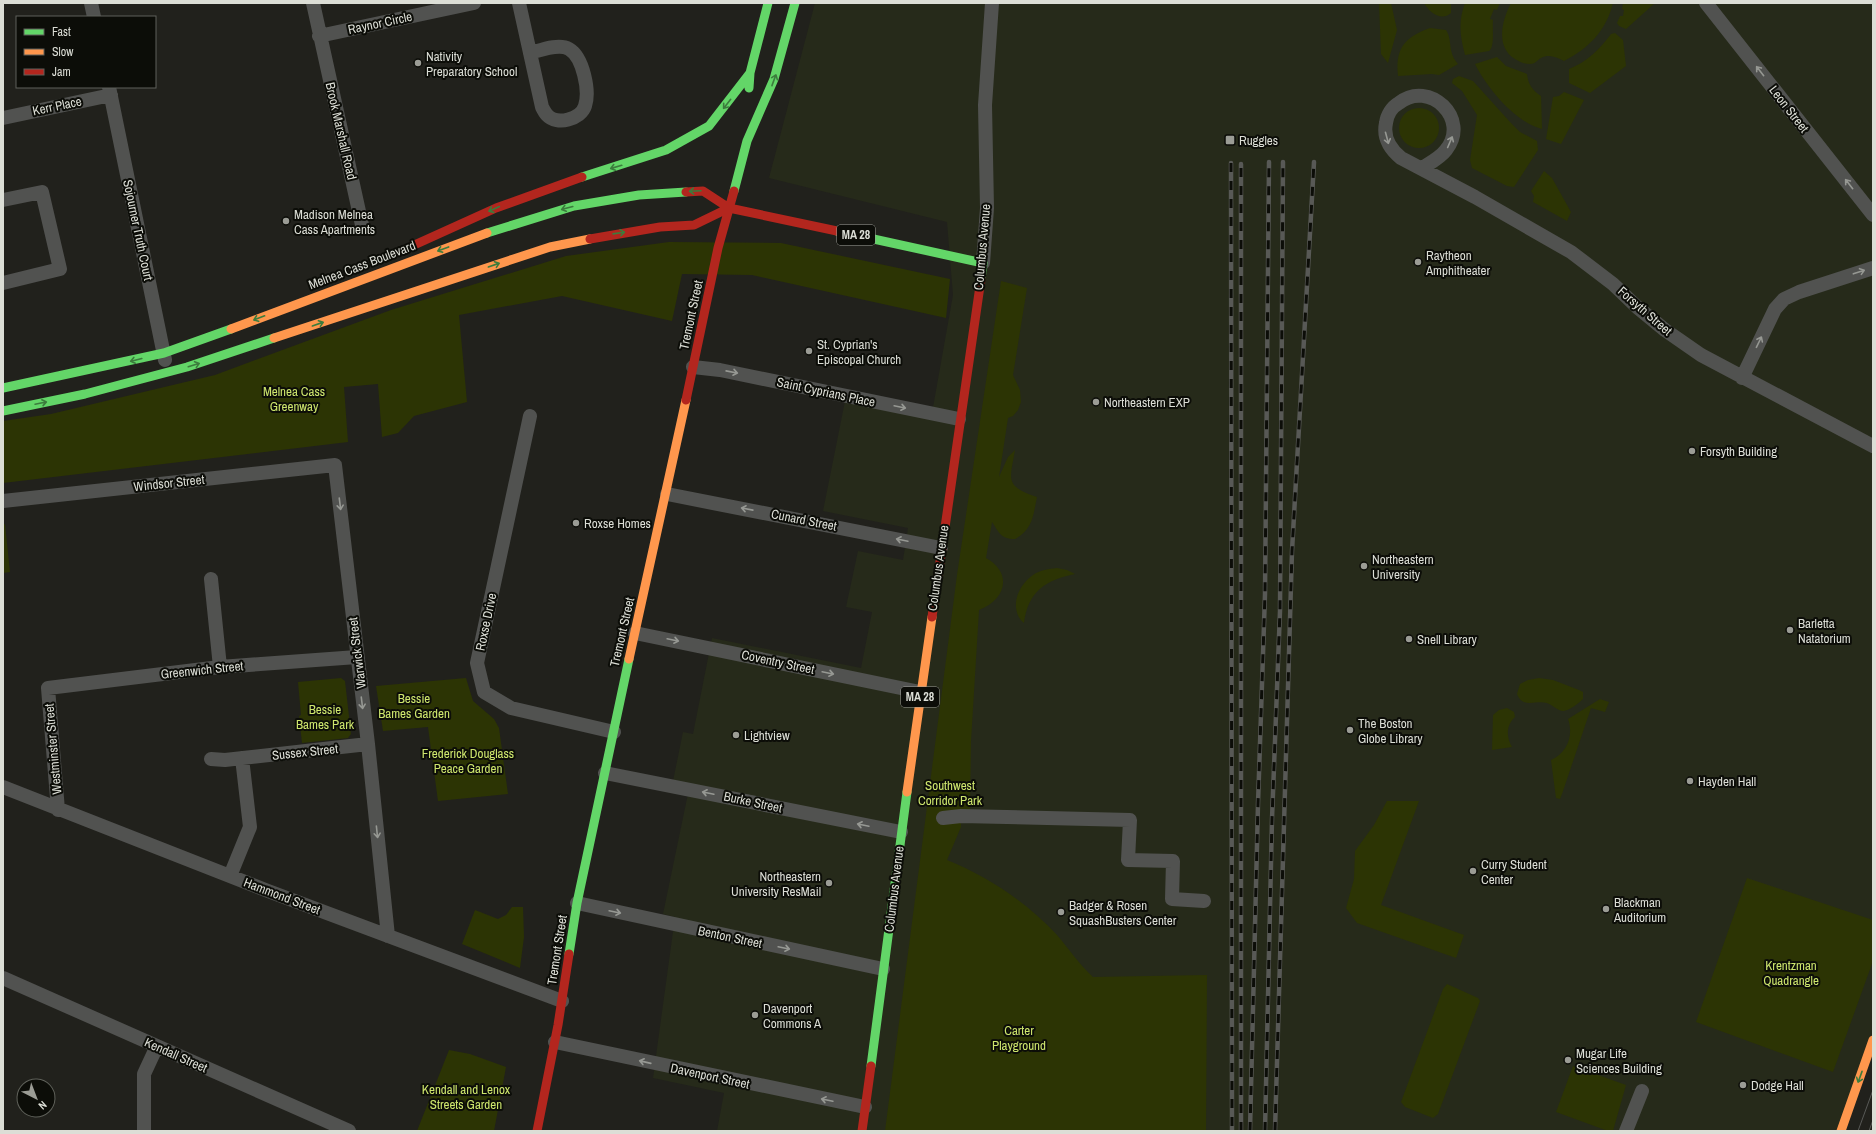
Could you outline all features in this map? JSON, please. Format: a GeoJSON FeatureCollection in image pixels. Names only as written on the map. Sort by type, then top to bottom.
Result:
{"type":"FeatureCollection","features":[{"type":"Feature","properties":{"kind":"main road"},"geometry":{"type":"LineString","coordinates":[[749,96],[750,73],[768,3]]}},
{"type":"Feature","properties":{"kind":"main road","name":"Tremont Street"},"geometry":{"type":"LineString","coordinates":[[746,141],[774,79],[795,3]]}},
{"type":"Feature","properties":{"kind":"main road"},"geometry":{"type":"LineString","coordinates":[[402,250],[496,208],[532,194],[666,150],[709,126],[750,73]]}},
{"type":"Feature","properties":{"kind":"main road","name":"Tremont Street"},"geometry":{"type":"LineString","coordinates":[[537,1131],[555,1042],[577,903],[635,633],[667,494],[718,248],[746,141],[748,118]]}},
{"type":"Feature","properties":{"kind":"main road","name":"Melnea Cass Boulevard"},"geometry":{"type":"LineString","coordinates":[[3,388],[164,353],[479,236],[574,206],[639,195],[704,191],[729,208],[983,263]]}},
{"type":"Feature","properties":{"kind":"main road"},"geometry":{"type":"LineString","coordinates":[[3,411],[85,394],[168,372],[259,345],[550,247],[607,235],[694,225],[729,208]]}},
{"type":"Feature","properties":{"kind":"main road","name":"Columbus Avenue"},"geometry":{"type":"LineString","coordinates":[[862,1131],[920,692],[983,263]]}},
{"type":"Feature","properties":{"kind":"main road"},"geometry":{"type":"LineString","coordinates":[[296,304],[327,284],[340,278]]}},
{"type":"Feature","properties":{"kind":"main road"},"geometry":{"type":"LineString","coordinates":[[1841,1131],[1873,1040]]}},
{"type":"Feature","properties":{"kind":"street"},"geometry":{"type":"LineString","coordinates":[[91,3],[94,16]]}},
{"type":"Feature","properties":{"kind":"street"},"geometry":{"type":"LineString","coordinates":[[313,3],[319,36]]}},
{"type":"Feature","properties":{"kind":"street","name":"Raynor Circle"},"geometry":{"type":"LineString","coordinates":[[319,36],[474,3]]}},
{"type":"Feature","properties":{"kind":"street"},"geometry":{"type":"LineString","coordinates":[[519,3],[530,53],[542,107],[547,116],[556,120],[569,120],[579,115],[585,107],[587,96],[581,62],[576,55],[568,48],[558,47],[530,53]]}},
{"type":"Feature","properties":{"kind":"street","name":"Columbus Avenue"},"geometry":{"type":"LineString","coordinates":[[983,263],[987,208],[984,105],[992,3]]}},
{"type":"Feature","properties":{"kind":"street","name":"Leon Street"},"geometry":{"type":"LineString","coordinates":[[1706,3],[1873,215]]}},
{"type":"Feature","properties":{"kind":"street","name":"Brook Marshall Road"},"geometry":{"type":"LineString","coordinates":[[319,36],[362,225]]}},
{"type":"Feature","properties":{"kind":"street","name":"Kerr Place"},"geometry":{"type":"LineString","coordinates":[[3,118],[110,91]]}},
{"type":"Feature","properties":{"kind":"street","name":"Sojourner Truth Court"},"geometry":{"type":"LineString","coordinates":[[110,91],[168,372]]}},
{"type":"Feature","properties":{"kind":"street","name":"Forsyth Street"},"geometry":{"type":"LineString","coordinates":[[1422,168],[1441,156],[1447,149],[1453,136],[1453,128],[1449,113],[1440,102],[1428,96],[1414,95],[1402,100],[1390,112],[1386,121],[1386,136],[1394,152],[1400,158],[1422,168],[1571,252],[1613,284],[1637,307],[1665,330],[1701,355],[1873,446]]}},
{"type":"Feature","properties":{"kind":"street"},"geometry":{"type":"LineString","coordinates":[[3,200],[42,192],[60,269],[3,283]]}},
{"type":"Feature","properties":{"kind":"street"},"geometry":{"type":"LineString","coordinates":[[1742,378],[1775,310],[1784,299],[1799,292],[1873,268]]}},
{"type":"Feature","properties":{"kind":"street","name":"Saint Cyprians Place"},"geometry":{"type":"LineString","coordinates":[[693,366],[720,370],[959,419]]}},
{"type":"Feature","properties":{"kind":"street","name":"Roxse Drive"},"geometry":{"type":"LineString","coordinates":[[530,416],[477,663],[484,692],[511,708],[614,732]]}},
{"type":"Feature","properties":{"kind":"street","name":"Windsor Street"},"geometry":{"type":"LineString","coordinates":[[3,501],[335,465]]}},
{"type":"Feature","properties":{"kind":"street","name":"Warwick Street"},"geometry":{"type":"LineString","coordinates":[[335,465],[368,744],[388,936]]}},
{"type":"Feature","properties":{"kind":"street","name":"Cunard Street"},"geometry":{"type":"LineString","coordinates":[[667,494],[941,548]]}},
{"type":"Feature","properties":{"kind":"street"},"geometry":{"type":"LineString","coordinates":[[211,579],[220,667]]}},
{"type":"Feature","properties":{"kind":"street","name":"Coventry Street"},"geometry":{"type":"LineString","coordinates":[[635,633],[920,692]]}},
{"type":"Feature","properties":{"kind":"street","name":"Greenwich Street"},"geometry":{"type":"LineString","coordinates":[[48,688],[220,667],[357,657]]}},
{"type":"Feature","properties":{"kind":"street","name":"Westminster Street"},"geometry":{"type":"LineString","coordinates":[[48,688],[58,810]]}},
{"type":"Feature","properties":{"kind":"street","name":"Sussex Street"},"geometry":{"type":"LineString","coordinates":[[211,759],[242,758],[368,744]]}},
{"type":"Feature","properties":{"kind":"street"},"geometry":{"type":"LineString","coordinates":[[230,876],[250,827],[242,758]]}},
{"type":"Feature","properties":{"kind":"street","name":"Burke Street"},"geometry":{"type":"LineString","coordinates":[[605,773],[901,832]]}},
{"type":"Feature","properties":{"kind":"street","name":"Hammond Street"},"geometry":{"type":"LineString","coordinates":[[3,787],[58,810],[230,876],[562,1001]]}},
{"type":"Feature","properties":{"kind":"street"},"geometry":{"type":"LineString","coordinates":[[943,818],[961,816],[1130,820],[1128,860],[1173,861],[1172,899],[1204,901]]}},
{"type":"Feature","properties":{"kind":"street","name":"Benton Street"},"geometry":{"type":"LineString","coordinates":[[577,903],[883,969]]}},
{"type":"Feature","properties":{"kind":"street","name":"Kendall Street"},"geometry":{"type":"LineString","coordinates":[[3,978],[157,1046],[321,1125],[349,1131]]}},
{"type":"Feature","properties":{"kind":"street","name":"Davenport Street"},"geometry":{"type":"LineString","coordinates":[[555,1042],[648,1063],[865,1107]]}},
{"type":"Feature","properties":{"kind":"street"},"geometry":{"type":"LineString","coordinates":[[144,1131],[144,1074],[157,1046]]}},
{"type":"Feature","properties":{"kind":"street"},"geometry":{"type":"LineString","coordinates":[[1626,1131],[1642,1090]]}},
{"type":"Feature","properties":{"kind":"shaded area","name":"Northeastern University"},"geometry":{"type":"Polygon","coordinates":[[[815,3],[1873,3],[1873,1040],[1841,1131],[717,1131],[724,1093],[653,1078],[675,917],[663,914],[690,784],[673,781],[683,732],[693,734],[712,638],[861,668],[872,612],[846,607],[858,551],[903,560],[908,528],[823,511],[846,396],[932,413],[953,295],[947,222],[769,178],[815,3]]]}},
{"type":"Feature","properties":{"kind":"green space"},"geometry":{"type":"Polygon","coordinates":[[[1379,3],[1391,3],[1397,30],[1388,63],[1381,54],[1379,3]]]}},
{"type":"Feature","properties":{"kind":"green space"},"geometry":{"type":"Polygon","coordinates":[[[1424,3],[1451,3],[1451,13],[1447,16],[1436,15],[1429,10],[1424,3]]]}},
{"type":"Feature","properties":{"kind":"green space"},"geometry":{"type":"Polygon","coordinates":[[[1465,3],[1500,3],[1497,10],[1494,9],[1490,19],[1493,20],[1493,37],[1492,46],[1489,51],[1465,55],[1460,29],[1461,16],[1465,3]]]}},
{"type":"Feature","properties":{"kind":"green space"},"geometry":{"type":"Polygon","coordinates":[[[1511,3],[1613,3],[1606,22],[1595,38],[1573,56],[1564,61],[1555,57],[1547,56],[1533,63],[1526,64],[1515,59],[1509,54],[1505,48],[1503,40],[1503,25],[1511,3]]]}},
{"type":"Feature","properties":{"kind":"green space"},"geometry":{"type":"Polygon","coordinates":[[[1623,3],[1655,3],[1626,29],[1619,26],[1617,23],[1620,16],[1623,16],[1623,3]]]}},
{"type":"Feature","properties":{"kind":"green space"},"geometry":{"type":"Polygon","coordinates":[[[1430,28],[1446,30],[1452,55],[1458,64],[1439,75],[1398,76],[1398,58],[1404,45],[1414,35],[1430,28]]]}},
{"type":"Feature","properties":{"kind":"green space"},"geometry":{"type":"Polygon","coordinates":[[[1615,33],[1623,40],[1626,66],[1590,93],[1569,83],[1569,69],[1582,63],[1598,50],[1611,34],[1615,33]]]}},
{"type":"Feature","properties":{"kind":"green space"},"geometry":{"type":"Polygon","coordinates":[[[1497,57],[1506,66],[1527,74],[1528,81],[1531,86],[1541,96],[1542,129],[1532,125],[1512,112],[1494,93],[1475,64],[1497,57]]]}},
{"type":"Feature","properties":{"kind":"green space"},"geometry":{"type":"Polygon","coordinates":[[[1459,76],[1473,81],[1520,132],[1537,141],[1538,150],[1514,187],[1507,186],[1472,168],[1470,160],[1477,115],[1462,91],[1452,83],[1453,79],[1459,76]]]}},
{"type":"Feature","properties":{"kind":"green space"},"geometry":{"type":"Polygon","coordinates":[[[1564,92],[1584,100],[1561,144],[1546,139],[1553,97],[1559,96],[1564,92]]]}},
{"type":"Feature","properties":{"kind":"green space"},"geometry":{"type":"Polygon","coordinates":[[[1419,108],[1427,110],[1433,114],[1437,120],[1439,128],[1437,136],[1433,142],[1427,146],[1419,148],[1411,146],[1405,142],[1401,136],[1399,128],[1401,120],[1405,114],[1411,110],[1419,108]]]}},
{"type":"Feature","properties":{"kind":"green space"},"geometry":{"type":"Polygon","coordinates":[[[1544,171],[1552,178],[1571,212],[1567,221],[1533,202],[1534,196],[1531,191],[1544,171]]]}},
{"type":"Feature","properties":{"kind":"green space","name":"Melnea Cass Greenway"},"geometry":{"type":"Polygon","coordinates":[[[669,242],[781,243],[950,279],[946,318],[752,275],[682,274],[672,321],[562,296],[459,315],[467,402],[414,416],[398,433],[382,437],[378,384],[344,387],[348,442],[3,483],[3,421],[51,414],[215,375],[391,310],[566,256],[669,242]]]}},
{"type":"Feature","properties":{"kind":"green space","name":"Carter Playground"},"geometry":{"type":"Polygon","coordinates":[[[1001,281],[1027,288],[1013,375],[1020,390],[1021,402],[1018,410],[1013,416],[1008,418],[999,477],[1008,457],[1015,450],[1011,475],[1012,481],[1019,489],[1037,497],[1029,526],[1015,539],[1006,538],[1003,536],[998,532],[992,522],[986,558],[995,564],[1000,571],[1003,578],[1003,586],[995,600],[988,606],[979,610],[971,741],[970,810],[961,810],[961,827],[947,860],[978,874],[1020,901],[1057,935],[1093,977],[1207,975],[1206,1131],[885,1131],[957,575],[1001,281]]]}},
{"type":"Feature","properties":{"kind":"green space"},"geometry":{"type":"Polygon","coordinates":[[[5,524],[10,572],[3,573],[3,525],[5,524]]]}},
{"type":"Feature","properties":{"kind":"green space"},"geometry":{"type":"Polygon","coordinates":[[[1057,568],[1067,570],[1075,574],[1055,580],[1040,589],[1034,595],[1030,603],[1026,612],[1024,623],[1019,617],[1017,611],[1016,604],[1019,591],[1028,579],[1036,573],[1057,568]]]}},
{"type":"Feature","properties":{"kind":"green space","name":"Bessie Bames Park"},"geometry":{"type":"Polygon","coordinates":[[[341,678],[345,681],[351,734],[348,738],[302,743],[299,716],[301,715],[298,682],[341,678]]]}},
{"type":"Feature","properties":{"kind":"green space"},"geometry":{"type":"Polygon","coordinates":[[[466,678],[473,701],[494,719],[499,728],[508,794],[438,801],[428,727],[383,731],[376,686],[466,678]]]}},
{"type":"Feature","properties":{"kind":"green space"},"geometry":{"type":"Polygon","coordinates":[[[1539,678],[1553,680],[1579,690],[1583,692],[1583,699],[1572,708],[1564,711],[1547,703],[1526,703],[1520,699],[1517,694],[1520,684],[1528,680],[1539,678]]]}},
{"type":"Feature","properties":{"kind":"green space"},"geometry":{"type":"Polygon","coordinates":[[[1600,699],[1609,702],[1605,712],[1591,708],[1562,794],[1560,799],[1556,798],[1551,760],[1561,753],[1568,743],[1570,725],[1568,719],[1600,699]]]}},
{"type":"Feature","properties":{"kind":"green space"},"geometry":{"type":"Polygon","coordinates":[[[1507,708],[1514,712],[1515,717],[1510,724],[1508,731],[1512,747],[1492,750],[1493,715],[1499,710],[1507,708]]]}},
{"type":"Feature","properties":{"kind":"green space"},"geometry":{"type":"Polygon","coordinates":[[[1387,801],[1419,801],[1381,905],[1464,935],[1456,958],[1357,923],[1346,908],[1354,879],[1355,851],[1374,825],[1387,801]]]}},
{"type":"Feature","properties":{"kind":"green space","name":"Krentzman Quadrangle"},"geometry":{"type":"Polygon","coordinates":[[[1747,878],[1873,920],[1873,961],[1833,1072],[1696,1022],[1747,878]]]}},
{"type":"Feature","properties":{"kind":"green space"},"geometry":{"type":"Polygon","coordinates":[[[512,907],[523,907],[524,937],[520,968],[462,944],[475,910],[498,919],[506,915],[512,907]]]}},
{"type":"Feature","properties":{"kind":"green space"},"geometry":{"type":"Polygon","coordinates":[[[1447,984],[1478,998],[1480,1001],[1438,1114],[1433,1118],[1405,1107],[1401,1102],[1443,989],[1447,984]]]}},
{"type":"Feature","properties":{"kind":"green space","name":"Kendall and Lenox Streets Garden"},"geometry":{"type":"Polygon","coordinates":[[[449,1050],[470,1054],[506,1067],[494,1131],[417,1131],[449,1050]]]}},
{"type":"Feature","properties":{"kind":"green space"},"geometry":{"type":"Polygon","coordinates":[[[1573,1066],[1626,1085],[1613,1131],[1608,1131],[1556,1112],[1573,1066]]]}},
{"type":"Feature","properties":{"kind":"tram line"},"geometry":{"type":"LineString","coordinates":[[1858,1131],[1873,1090]]}},
{"type":"Feature","properties":{"kind":"tram line"},"geometry":{"type":"LineString","coordinates":[[1869,1131],[1873,1120]]}},
{"type":"Feature","properties":{"kind":"railway"},"geometry":{"type":"LineString","coordinates":[[1250,1131],[1265,594],[1269,162]]}},
{"type":"Feature","properties":{"kind":"railway"},"geometry":{"type":"LineString","coordinates":[[1265,1131],[1272,819],[1280,611],[1283,162]]}},
{"type":"Feature","properties":{"kind":"railway"},"geometry":{"type":"LineString","coordinates":[[1275,1131],[1292,551],[1314,162]]}},
{"type":"Feature","properties":{"kind":"railway"},"geometry":{"type":"LineString","coordinates":[[1231,163],[1232,1131]]}},
{"type":"Feature","properties":{"kind":"railway"},"geometry":{"type":"LineString","coordinates":[[1241,164],[1241,1131]]}},
{"type":"Feature","properties":{"kind":"traffic: fast"},"geometry":{"type":"LineString","coordinates":[[749,88],[750,73],[768,3]]}},
{"type":"Feature","properties":{"kind":"traffic: fast"},"geometry":{"type":"LineString","coordinates":[[734,191],[747,141],[774,79],[795,3]]}},
{"type":"Feature","properties":{"kind":"traffic: fast"},"geometry":{"type":"LineString","coordinates":[[582,177],[666,150],[709,126],[750,73]]}},
{"type":"Feature","properties":{"kind":"traffic: fast"},"geometry":{"type":"LineString","coordinates":[[487,233],[574,206],[639,195],[686,192]]}},
{"type":"Feature","properties":{"kind":"traffic: fast"},"geometry":{"type":"LineString","coordinates":[[837,231],[983,263],[981,279]]}},
{"type":"Feature","properties":{"kind":"traffic: fast"},"geometry":{"type":"LineString","coordinates":[[3,388],[164,353],[231,329]]}},
{"type":"Feature","properties":{"kind":"traffic: fast"},"geometry":{"type":"LineString","coordinates":[[3,411],[85,394],[187,367],[274,338]]}},
{"type":"Feature","properties":{"kind":"traffic: fast"},"geometry":{"type":"LineString","coordinates":[[569,954],[577,903],[629,659]]}},
{"type":"Feature","properties":{"kind":"traffic: fast"},"geometry":{"type":"LineString","coordinates":[[871,1066],[907,792]]}},
{"type":"Feature","properties":{"kind":"traffic: slow"},"geometry":{"type":"LineString","coordinates":[[231,329],[487,233]]}},
{"type":"Feature","properties":{"kind":"traffic: slow"},"geometry":{"type":"LineString","coordinates":[[274,338],[550,247],[590,239]]}},
{"type":"Feature","properties":{"kind":"traffic: slow"},"geometry":{"type":"LineString","coordinates":[[629,659],[686,400]]}},
{"type":"Feature","properties":{"kind":"traffic: slow"},"geometry":{"type":"LineString","coordinates":[[907,792],[932,617]]}},
{"type":"Feature","properties":{"kind":"traffic: slow"},"geometry":{"type":"LineString","coordinates":[[1841,1131],[1873,1040]]}},
{"type":"Feature","properties":{"kind":"traffic: jam"},"geometry":{"type":"LineString","coordinates":[[412,246],[496,208],[582,177]]}},
{"type":"Feature","properties":{"kind":"traffic: jam"},"geometry":{"type":"LineString","coordinates":[[686,192],[703,191],[729,208],[837,231]]}},
{"type":"Feature","properties":{"kind":"traffic: jam"},"geometry":{"type":"LineString","coordinates":[[686,400],[718,248],[734,191]]}},
{"type":"Feature","properties":{"kind":"traffic: jam"},"geometry":{"type":"LineString","coordinates":[[590,239],[660,227],[694,225],[729,208]]}},
{"type":"Feature","properties":{"kind":"traffic: jam"},"geometry":{"type":"LineString","coordinates":[[932,617],[981,279]]}},
{"type":"Feature","properties":{"kind":"traffic: jam"},"geometry":{"type":"LineString","coordinates":[[537,1131],[558,1025],[569,954]]}},
{"type":"Feature","properties":{"kind":"traffic: jam"},"geometry":{"type":"LineString","coordinates":[[862,1131],[871,1066]]}},
{"type":"Feature","properties":{"kind":"place","name":"Nativity Preparatory School"},"geometry":{"type":"Point","coordinates":[418,63]}},
{"type":"Feature","properties":{"kind":"place","name":"Ruggles"},"geometry":{"type":"Point","coordinates":[1230,140]}},
{"type":"Feature","properties":{"kind":"place","name":"Madison Melnea Cass Apartments"},"geometry":{"type":"Point","coordinates":[286,221]}},
{"type":"Feature","properties":{"kind":"place","name":"Raytheon Amphitheater"},"geometry":{"type":"Point","coordinates":[1418,262]}},
{"type":"Feature","properties":{"kind":"place","name":"St. Cyprian's Episcopal Church"},"geometry":{"type":"Point","coordinates":[809,351]}},
{"type":"Feature","properties":{"kind":"place","name":"Northeastern EXP"},"geometry":{"type":"Point","coordinates":[1096,402]}},
{"type":"Feature","properties":{"kind":"place","name":"Forsyth Building"},"geometry":{"type":"Point","coordinates":[1692,451]}},
{"type":"Feature","properties":{"kind":"place","name":"Roxse Homes"},"geometry":{"type":"Point","coordinates":[576,523]}},
{"type":"Feature","properties":{"kind":"place","name":"Northeastern University"},"geometry":{"type":"Point","coordinates":[1364,566]}},
{"type":"Feature","properties":{"kind":"place","name":"Barletta Natatorium"},"geometry":{"type":"Point","coordinates":[1790,630]}},
{"type":"Feature","properties":{"kind":"place","name":"Snell Library"},"geometry":{"type":"Point","coordinates":[1409,639]}},
{"type":"Feature","properties":{"kind":"place","name":"The Boston Globe Library"},"geometry":{"type":"Point","coordinates":[1350,730]}},
{"type":"Feature","properties":{"kind":"place","name":"Lightview"},"geometry":{"type":"Point","coordinates":[736,735]}},
{"type":"Feature","properties":{"kind":"place","name":"Hayden Hall"},"geometry":{"type":"Point","coordinates":[1690,781]}},
{"type":"Feature","properties":{"kind":"place","name":"Curry Student Center"},"geometry":{"type":"Point","coordinates":[1473,871]}},
{"type":"Feature","properties":{"kind":"place","name":"Northeastern University ResMail"},"geometry":{"type":"Point","coordinates":[829,883]}},
{"type":"Feature","properties":{"kind":"place","name":"Blackman Auditorium"},"geometry":{"type":"Point","coordinates":[1606,909]}},
{"type":"Feature","properties":{"kind":"place","name":"Badger & Rosen SquashBusters Center"},"geometry":{"type":"Point","coordinates":[1061,912]}},
{"type":"Feature","properties":{"kind":"place","name":"Davenport Commons A"},"geometry":{"type":"Point","coordinates":[755,1015]}},
{"type":"Feature","properties":{"kind":"place","name":"Mugar Life Sciences Building"},"geometry":{"type":"Point","coordinates":[1568,1060]}},
{"type":"Feature","properties":{"kind":"place","name":"Dodge Hall"},"geometry":{"type":"Point","coordinates":[1743,1085]}},
{"type":"Feature","properties":{"kind":"park label","name":"Bessie Bames Garden"},"geometry":{"type":"Point","coordinates":[414,706]}},
{"type":"Feature","properties":{"kind":"park label","name":"Frederick Douglass Peace Garden"},"geometry":{"type":"Point","coordinates":[468,760]}},
{"type":"Feature","properties":{"kind":"park label","name":"Southwest Corridor Park"},"geometry":{"type":"Point","coordinates":[950,792]}}]}
